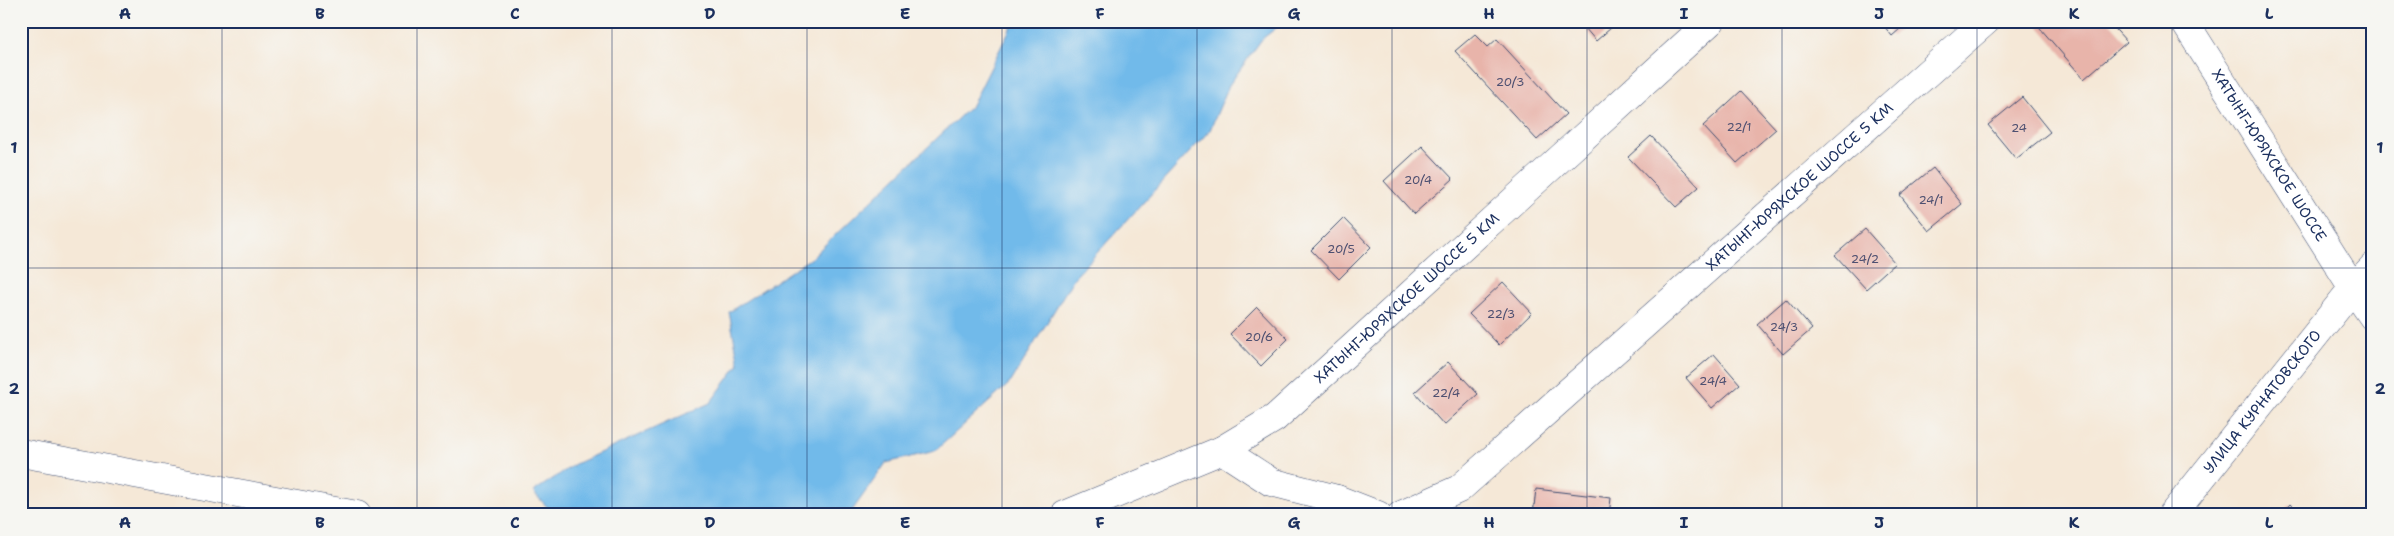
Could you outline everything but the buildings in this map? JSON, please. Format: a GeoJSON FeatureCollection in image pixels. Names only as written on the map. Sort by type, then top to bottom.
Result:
{"type":"FeatureCollection","features":[{"type":"Feature","properties":{"kind":"street","name":"ХАТЫНГ-ЮРЯХСКОЕ ШОССЕ 5 КМ"},"geometry":{"type":"LineString","coordinates":[[1065,515],[1222,450],[1276,418],[1711,21]]}},
{"type":"Feature","properties":{"kind":"street","name":"ХАТЫНГ-ЮРЯХСКОЕ ШОССЕ 5 КМ"},"geometry":{"type":"LineString","coordinates":[[1401,515],[1459,489],[1986,21]]}},
{"type":"Feature","properties":{"kind":"street","name":"ХАТЫНГ-ЮРЯХСКОЕ ШОССЕ"},"geometry":{"type":"LineString","coordinates":[[2184,21],[2373,317]]}},
{"type":"Feature","properties":{"kind":"street"},"geometry":{"type":"LineString","coordinates":[[2353,288],[2373,267]]}},
{"type":"Feature","properties":{"kind":"street","name":"УЛИЦА КУРНАТОВСКОГО"},"geometry":{"type":"LineString","coordinates":[[2172,515],[2353,288]]}},
{"type":"Feature","properties":{"kind":"street"},"geometry":{"type":"LineString","coordinates":[[1222,450],[1270,482],[1332,507],[1378,515]]}},
{"type":"Feature","properties":{"kind":"street"},"geometry":{"type":"LineString","coordinates":[[21,453],[357,515]]}},
{"type":"Feature","properties":{"kind":"water"},"geometry":{"type":"Polygon","coordinates":[[[1014,21],[1285,21],[1262,39],[1229,85],[1210,130],[1074,278],[1011,382],[935,451],[886,463],[849,515],[555,515],[533,492],[575,464],[710,403],[739,364],[729,312],[811,258],[972,105],[1014,21]]]}}]}
